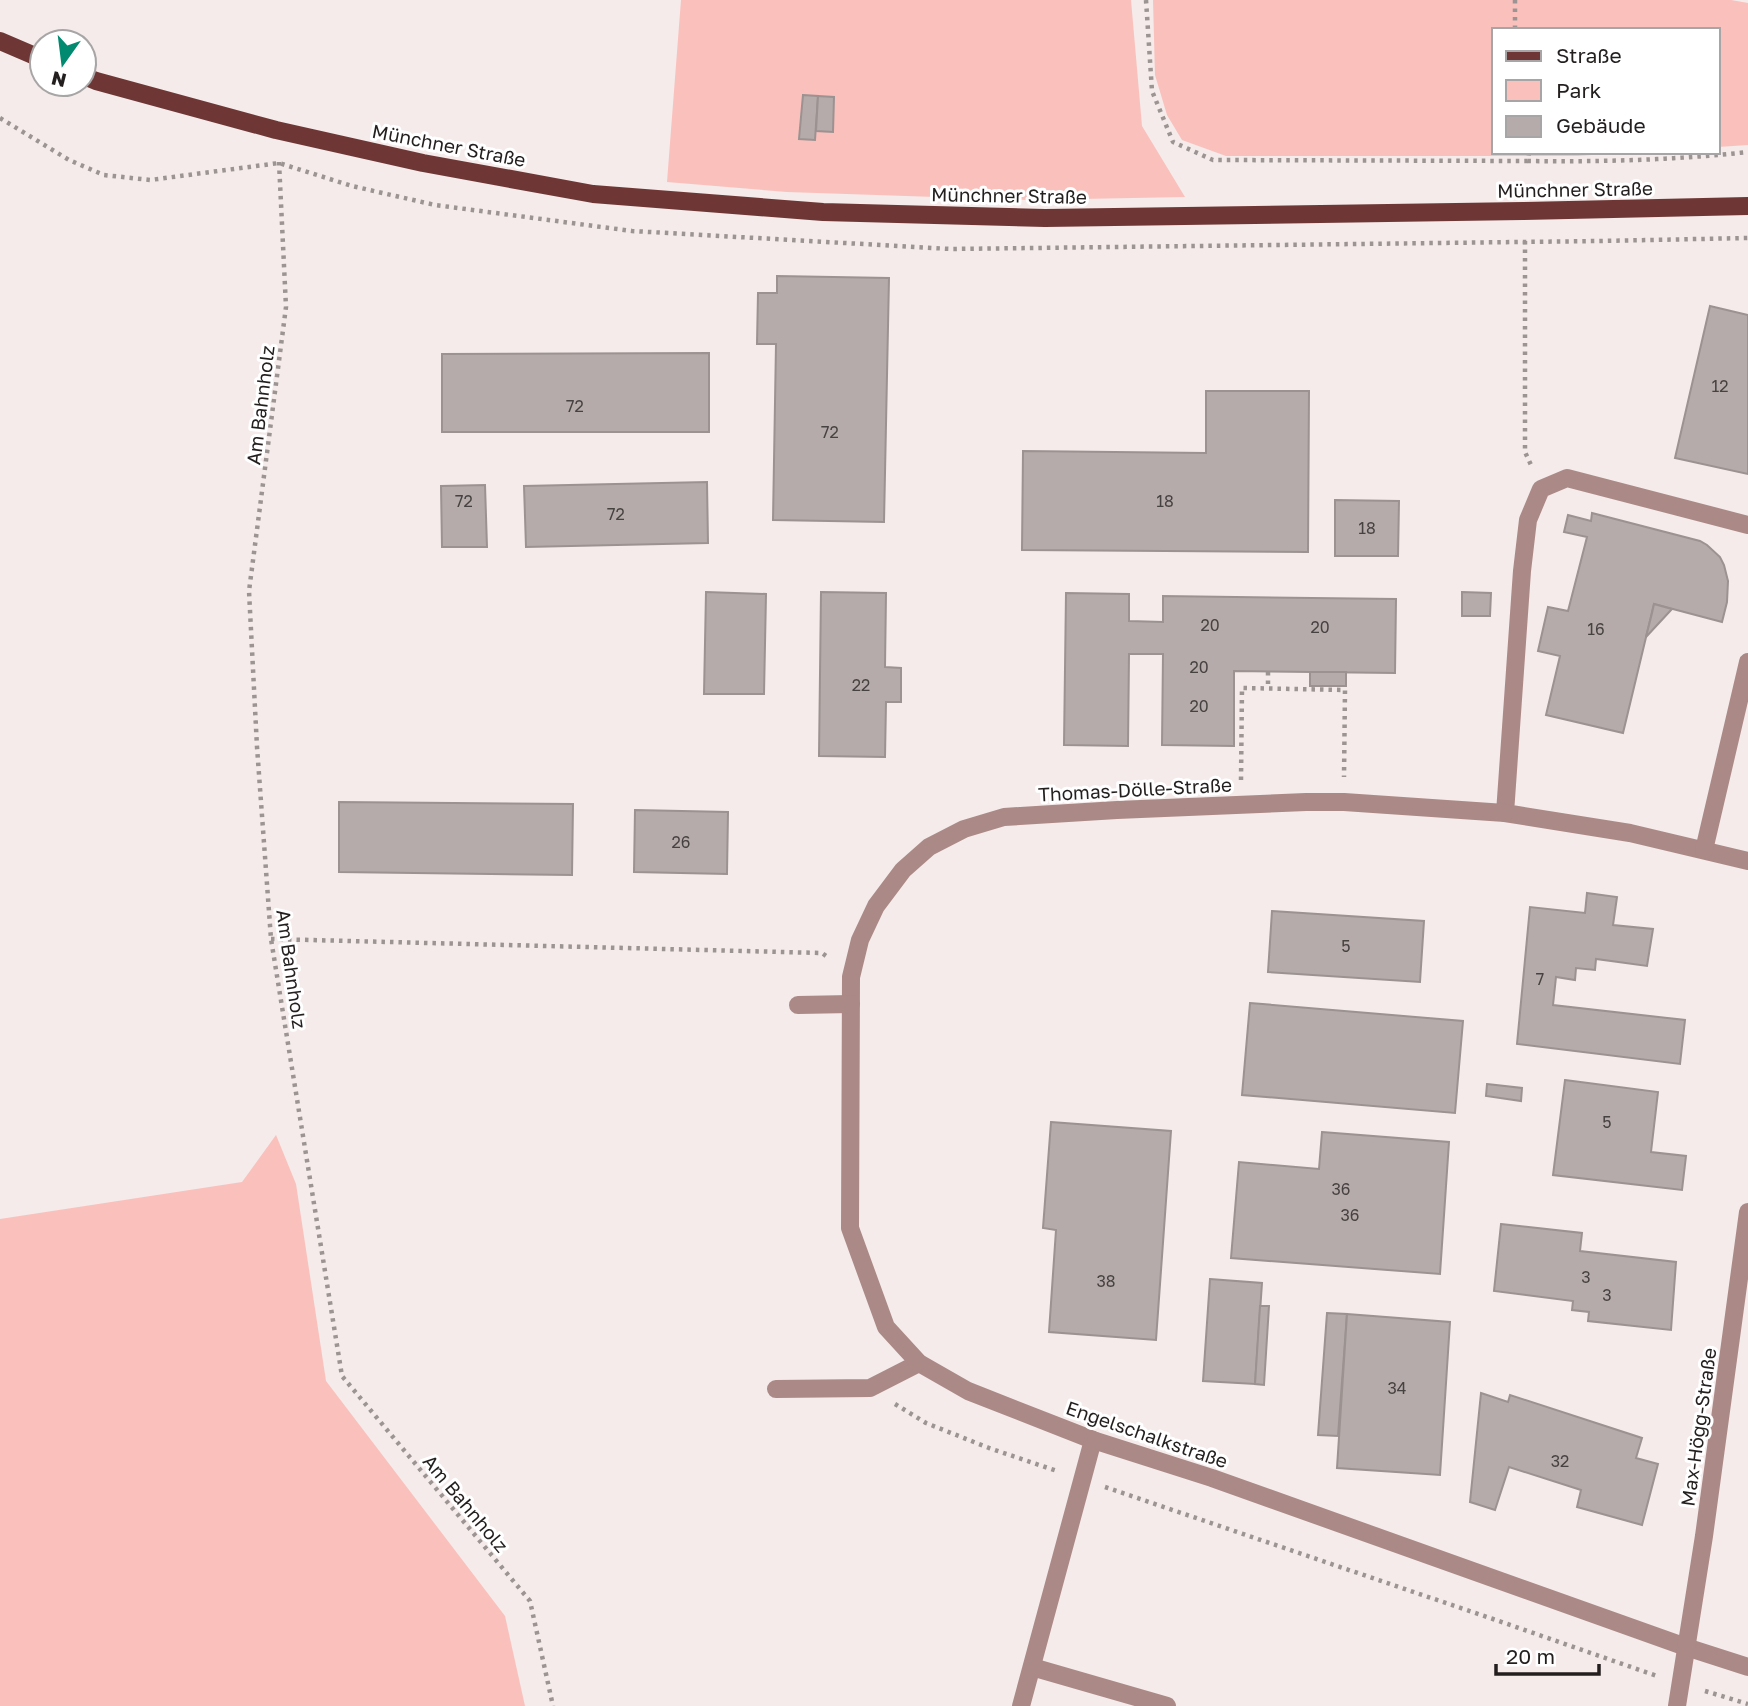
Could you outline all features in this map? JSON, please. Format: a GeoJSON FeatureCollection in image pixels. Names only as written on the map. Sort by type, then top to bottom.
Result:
{"type":"FeatureCollection","features":[{"type":"Feature","properties":{"kind":"main road"},"geometry":{"type":"LineString","coordinates":[[0,41],[28,53]]}},
{"type":"Feature","properties":{"kind":"main road","name":"Münchner Straße"},"geometry":{"type":"LineString","coordinates":[[98,82],[276,130],[422,163],[593,194],[823,212],[1045,218],[1748,206]]}},
{"type":"Feature","properties":{"kind":"street"},"geometry":{"type":"LineString","coordinates":[[1505,813],[1522,571],[1528,520],[1541,489],[1567,478],[1748,526]]}},
{"type":"Feature","properties":{"kind":"street"},"geometry":{"type":"LineString","coordinates":[[1704,850],[1748,662]]}},
{"type":"Feature","properties":{"kind":"street","name":"Thomas-Dölle-Straße"},"geometry":{"type":"LineString","coordinates":[[851,977],[860,940],[876,906],[904,870],[929,847],[964,829],[1004,817],[1344,802],[1505,813],[1630,834],[1748,861]]}},
{"type":"Feature","properties":{"kind":"street","name":"Engelschalkstraße"},"geometry":{"type":"LineString","coordinates":[[851,977],[850,1228],[886,1327],[919,1363],[968,1391],[1093,1440],[1212,1478],[1748,1667]]}},
{"type":"Feature","properties":{"kind":"street"},"geometry":{"type":"LineString","coordinates":[[798,1005],[851,1004]]}},
{"type":"Feature","properties":{"kind":"street","name":"Max-Högg-Straße"},"geometry":{"type":"LineString","coordinates":[[1677,1706],[1704,1536],[1748,1212]]}},
{"type":"Feature","properties":{"kind":"street"},"geometry":{"type":"LineString","coordinates":[[776,1389],[870,1388],[919,1363]]}},
{"type":"Feature","properties":{"kind":"street"},"geometry":{"type":"LineString","coordinates":[[1021,1706],[1093,1440]]}},
{"type":"Feature","properties":{"kind":"street"},"geometry":{"type":"LineString","coordinates":[[1032,1667],[1167,1706]]}},
{"type":"Feature","properties":{"kind":"path"},"geometry":{"type":"LineString","coordinates":[[1146,0],[1152,91],[1173,142],[1213,160],[1584,162],[1748,152]]}},
{"type":"Feature","properties":{"kind":"path"},"geometry":{"type":"LineString","coordinates":[[1515,0],[1516,28]]}},
{"type":"Feature","properties":{"kind":"path","name":"Am Bahnholz"},"geometry":{"type":"LineString","coordinates":[[0,118],[69,160],[104,176],[150,180],[279,163],[286,307],[249,591],[257,747],[271,939],[342,1376],[530,1601],[553,1706]]}},
{"type":"Feature","properties":{"kind":"path"},"geometry":{"type":"LineString","coordinates":[[1528,161],[1529,154]]}},
{"type":"Feature","properties":{"kind":"path"},"geometry":{"type":"LineString","coordinates":[[1523,211],[1525,452],[1541,489]]}},
{"type":"Feature","properties":{"kind":"path"},"geometry":{"type":"LineString","coordinates":[[1268,671],[1268,689]]}},
{"type":"Feature","properties":{"kind":"path"},"geometry":{"type":"LineString","coordinates":[[1241,805],[1242,688],[1345,690],[1344,802]]}},
{"type":"Feature","properties":{"kind":"path"},"geometry":{"type":"LineString","coordinates":[[271,939],[822,953],[851,977]]}},
{"type":"Feature","properties":{"kind":"path"},"geometry":{"type":"LineString","coordinates":[[870,1388],[926,1423],[989,1448],[1681,1684],[1748,1704]]}},
{"type":"Feature","properties":{"kind":"green space"},"geometry":{"type":"Polygon","coordinates":[[[681,0],[1131,0],[1142,126],[1185,197],[1028,200],[787,192],[667,182],[681,0]]]}},
{"type":"Feature","properties":{"kind":"green space"},"geometry":{"type":"Polygon","coordinates":[[[1153,0],[1731,0],[1748,3],[1748,145],[1720,147],[1720,28],[1492,28],[1492,154],[1606,154],[1226,156],[1182,140],[1167,115],[1155,75],[1153,0]]]}},
{"type":"Feature","properties":{"kind":"green space"},"geometry":{"type":"Polygon","coordinates":[[[276,1135],[296,1184],[326,1381],[505,1616],[525,1706],[0,1706],[0,1219],[242,1182],[276,1135]]]}},
{"type":"Feature","properties":{"kind":"building"},"geometry":{"type":"Polygon","coordinates":[[[803,95],[818,96],[815,140],[799,139],[803,95]]]}},
{"type":"Feature","properties":{"kind":"building"},"geometry":{"type":"Polygon","coordinates":[[[818,96],[834,97],[833,132],[816,131],[818,96]]]}},
{"type":"Feature","properties":{"kind":"building"},"geometry":{"type":"Polygon","coordinates":[[[777,276],[889,278],[884,522],[773,520],[776,344],[757,344],[758,293],[777,293],[777,276]]]}},
{"type":"Feature","properties":{"kind":"building"},"geometry":{"type":"Polygon","coordinates":[[[1710,306],[1748,315],[1748,474],[1675,458],[1710,306]]]}},
{"type":"Feature","properties":{"kind":"building"},"geometry":{"type":"Polygon","coordinates":[[[709,353],[709,432],[442,432],[442,354],[709,353]]]}},
{"type":"Feature","properties":{"kind":"building"},"geometry":{"type":"Polygon","coordinates":[[[1206,391],[1309,391],[1308,552],[1022,550],[1023,451],[1206,453],[1206,391]]]}},
{"type":"Feature","properties":{"kind":"building"},"geometry":{"type":"Polygon","coordinates":[[[707,482],[708,543],[526,547],[524,486],[707,482]]]}},
{"type":"Feature","properties":{"kind":"building"},"geometry":{"type":"Polygon","coordinates":[[[485,485],[487,547],[442,547],[441,486],[485,485]]]}},
{"type":"Feature","properties":{"kind":"building"},"geometry":{"type":"Polygon","coordinates":[[[1335,500],[1399,501],[1398,556],[1335,556],[1335,500]]]}},
{"type":"Feature","properties":{"kind":"building"},"geometry":{"type":"Polygon","coordinates":[[[1592,513],[1700,541],[1720,557],[1728,581],[1722,622],[1654,604],[1623,733],[1546,715],[1560,656],[1538,651],[1548,607],[1568,611],[1587,537],[1564,532],[1568,515],[1591,521],[1592,513]]]}},
{"type":"Feature","properties":{"kind":"building"},"geometry":{"type":"Polygon","coordinates":[[[706,592],[766,594],[764,694],[704,694],[706,592]]]}},
{"type":"Feature","properties":{"kind":"building"},"geometry":{"type":"Polygon","coordinates":[[[821,592],[886,593],[885,667],[901,668],[901,702],[886,702],[885,757],[819,756],[821,592]]]}},
{"type":"Feature","properties":{"kind":"building"},"geometry":{"type":"Polygon","coordinates":[[[1462,592],[1491,593],[1490,616],[1462,616],[1462,592]]]}},
{"type":"Feature","properties":{"kind":"building"},"geometry":{"type":"Polygon","coordinates":[[[1066,593],[1129,594],[1129,621],[1163,622],[1163,596],[1396,599],[1395,673],[1234,671],[1234,746],[1162,745],[1163,654],[1129,654],[1128,746],[1064,745],[1066,593]]]}},
{"type":"Feature","properties":{"kind":"building"},"geometry":{"type":"Polygon","coordinates":[[[1654,604],[1672,609],[1646,637],[1652,613],[1654,604]]]}},
{"type":"Feature","properties":{"kind":"building"},"geometry":{"type":"Polygon","coordinates":[[[1310,672],[1346,672],[1346,686],[1310,686],[1310,672]]]}},
{"type":"Feature","properties":{"kind":"building"},"geometry":{"type":"Polygon","coordinates":[[[339,802],[573,804],[572,875],[339,872],[339,802]]]}},
{"type":"Feature","properties":{"kind":"building"},"geometry":{"type":"Polygon","coordinates":[[[635,810],[728,812],[727,874],[634,872],[635,810]]]}},
{"type":"Feature","properties":{"kind":"building"},"geometry":{"type":"Polygon","coordinates":[[[1587,893],[1617,897],[1613,925],[1653,929],[1647,966],[1596,959],[1595,970],[1576,968],[1575,980],[1556,977],[1553,1005],[1685,1020],[1680,1064],[1517,1044],[1530,907],[1585,913],[1587,893]]]}},
{"type":"Feature","properties":{"kind":"building"},"geometry":{"type":"Polygon","coordinates":[[[1272,911],[1424,921],[1420,982],[1268,972],[1272,911]]]}},
{"type":"Feature","properties":{"kind":"building"},"geometry":{"type":"Polygon","coordinates":[[[1250,1003],[1463,1021],[1455,1113],[1242,1095],[1250,1003]]]}},
{"type":"Feature","properties":{"kind":"building"},"geometry":{"type":"Polygon","coordinates":[[[1565,1080],[1658,1092],[1651,1152],[1686,1156],[1682,1190],[1553,1175],[1565,1080]]]}},
{"type":"Feature","properties":{"kind":"building"},"geometry":{"type":"Polygon","coordinates":[[[1487,1084],[1522,1088],[1521,1101],[1486,1096],[1487,1084]]]}},
{"type":"Feature","properties":{"kind":"building"},"geometry":{"type":"Polygon","coordinates":[[[1051,1122],[1171,1131],[1156,1340],[1049,1332],[1056,1230],[1043,1228],[1051,1122]]]}},
{"type":"Feature","properties":{"kind":"building"},"geometry":{"type":"Polygon","coordinates":[[[1322,1132],[1449,1142],[1440,1274],[1231,1258],[1239,1162],[1319,1169],[1322,1132]]]}},
{"type":"Feature","properties":{"kind":"building"},"geometry":{"type":"Polygon","coordinates":[[[1501,1224],[1582,1233],[1580,1251],[1676,1262],[1671,1330],[1588,1321],[1589,1312],[1572,1310],[1573,1301],[1494,1291],[1501,1224]]]}},
{"type":"Feature","properties":{"kind":"building"},"geometry":{"type":"Polygon","coordinates":[[[1210,1279],[1262,1283],[1255,1384],[1203,1381],[1210,1279]]]}},
{"type":"Feature","properties":{"kind":"building"},"geometry":{"type":"Polygon","coordinates":[[[1260,1306],[1269,1306],[1264,1385],[1255,1384],[1260,1306]]]}},
{"type":"Feature","properties":{"kind":"building"},"geometry":{"type":"Polygon","coordinates":[[[1327,1313],[1347,1314],[1338,1436],[1318,1435],[1327,1313]]]}},
{"type":"Feature","properties":{"kind":"building"},"geometry":{"type":"Polygon","coordinates":[[[1347,1314],[1450,1322],[1440,1475],[1337,1468],[1347,1314]]]}},
{"type":"Feature","properties":{"kind":"building"},"geometry":{"type":"Polygon","coordinates":[[[1481,1393],[1508,1402],[1510,1395],[1642,1438],[1636,1458],[1658,1464],[1642,1525],[1577,1507],[1581,1490],[1509,1467],[1495,1510],[1470,1502],[1481,1393]]]}}]}
